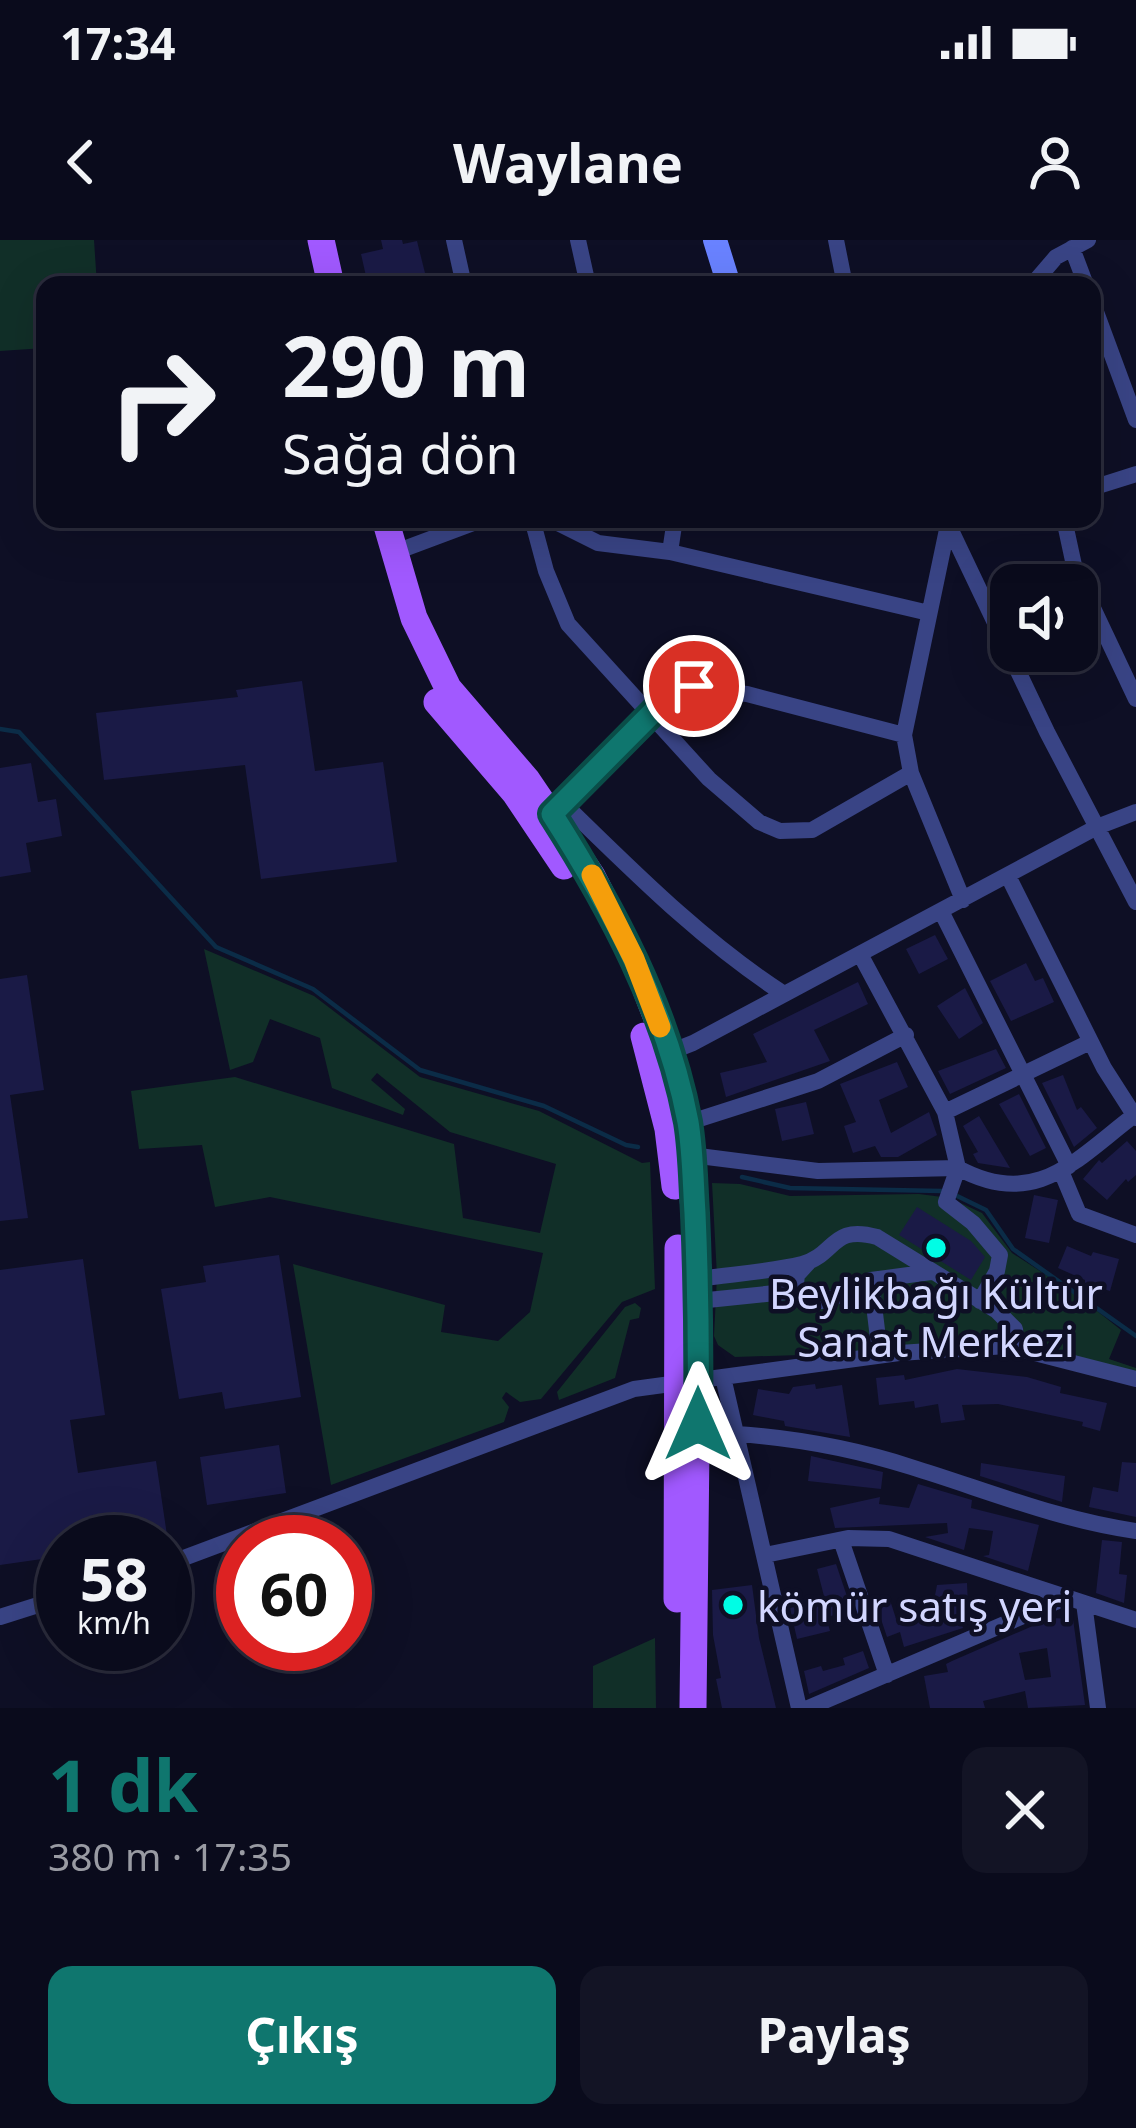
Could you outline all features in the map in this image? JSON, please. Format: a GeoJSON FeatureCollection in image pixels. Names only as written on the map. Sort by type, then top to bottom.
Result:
{"type":"FeatureCollection","features":[{"type":"Feature","properties":{"kind":"main road"},"geometry":{"type":"LineString","coordinates":[[303,240],[312,276]]}},
{"type":"Feature","properties":{"kind":"main road"},"geometry":{"type":"LineString","coordinates":[[321,240],[330,276]]}},
{"type":"Feature","properties":{"kind":"main road"},"geometry":{"type":"LineString","coordinates":[[702,240],[710,276]]}},
{"type":"Feature","properties":{"kind":"main road"},"geometry":{"type":"LineString","coordinates":[[715,240],[726,276]]}},
{"type":"Feature","properties":{"kind":"main road"},"geometry":{"type":"LineString","coordinates":[[372,528],[399,628],[436,702],[514,793],[580,889],[661,1056]]}},
{"type":"Feature","properties":{"kind":"main road"},"geometry":{"type":"LineString","coordinates":[[388,528],[414,619],[448,688],[558,809],[623,938],[678,1126],[692,1155],[700,1380],[693,1708]]}},
{"type":"Feature","properties":{"kind":"main road"},"geometry":{"type":"LineString","coordinates":[[676,1708],[700,1380],[680,1271],[678,1126]]}},
{"type":"Feature","properties":{"kind":"street"},"geometry":{"type":"LineString","coordinates":[[454,240],[462,276]]}},
{"type":"Feature","properties":{"kind":"street"},"geometry":{"type":"LineString","coordinates":[[578,240],[586,276]]}},
{"type":"Feature","properties":{"kind":"street"},"geometry":{"type":"LineString","coordinates":[[836,240],[843,276]]}},
{"type":"Feature","properties":{"kind":"street"},"geometry":{"type":"LineString","coordinates":[[1040,276],[1057,256],[1080,244],[1085,276]]}},
{"type":"Feature","properties":{"kind":"street"},"geometry":{"type":"LineString","coordinates":[[1101,325],[1136,420]]}},
{"type":"Feature","properties":{"kind":"street"},"geometry":{"type":"LineString","coordinates":[[1101,485],[1136,474]]}},
{"type":"Feature","properties":{"kind":"street"},"geometry":{"type":"LineString","coordinates":[[393,553],[460,528]]}},
{"type":"Feature","properties":{"kind":"street"},"geometry":{"type":"LineString","coordinates":[[534,528],[545,571],[568,624],[649,716],[737,806],[759,822],[780,831],[812,830],[911,773]]}},
{"type":"Feature","properties":{"kind":"street"},"geometry":{"type":"LineString","coordinates":[[568,528],[598,543],[670,552],[929,613]]}},
{"type":"Feature","properties":{"kind":"street"},"geometry":{"type":"LineString","coordinates":[[670,552],[674,528]]}},
{"type":"Feature","properties":{"kind":"street"},"geometry":{"type":"LineString","coordinates":[[948,528],[904,735],[911,773],[962,900]]}},
{"type":"Feature","properties":{"kind":"street"},"geometry":{"type":"LineString","coordinates":[[952,528],[1136,902]]}},
{"type":"Feature","properties":{"kind":"street"},"geometry":{"type":"LineString","coordinates":[[1066,528],[1075,570],[1136,700]]}},
{"type":"Feature","properties":{"kind":"street"},"geometry":{"type":"LineString","coordinates":[[784,994],[741,966],[558,809],[680,687],[747,694],[904,735]]}},
{"type":"Feature","properties":{"kind":"street"},"geometry":{"type":"LineString","coordinates":[[661,1056],[1097,827],[1136,812]]}},
{"type":"Feature","properties":{"kind":"street"},"geometry":{"type":"LineString","coordinates":[[692,1155],[818,1171],[958,1168],[1005,1184],[1052,1178],[1135,1116],[1090,1042],[1008,876]]}},
{"type":"Feature","properties":{"kind":"street"},"geometry":{"type":"LineString","coordinates":[[940,911],[1023,1074],[1065,1168],[1078,1214],[1136,1235]]}},
{"type":"Feature","properties":{"kind":"street"},"geometry":{"type":"LineString","coordinates":[[860,954],[945,1112],[958,1168],[946,1202],[973,1223],[1000,1256],[980,1301]]}},
{"type":"Feature","properties":{"kind":"street"},"geometry":{"type":"LineString","coordinates":[[678,1126],[818,1081],[906,1035]]}},
{"type":"Feature","properties":{"kind":"street"},"geometry":{"type":"LineString","coordinates":[[945,1112],[1090,1042]]}},
{"type":"Feature","properties":{"kind":"street"},"geometry":{"type":"LineString","coordinates":[[795,1291],[797,1275],[808,1263],[845,1233],[860,1232],[877,1237],[980,1301],[1015,1329],[1017,1349]]}},
{"type":"Feature","properties":{"kind":"street"},"geometry":{"type":"LineString","coordinates":[[698,1290],[808,1263]]}},
{"type":"Feature","properties":{"kind":"street"},"geometry":{"type":"LineString","coordinates":[[880,1355],[871,1280],[932,1272]]}},
{"type":"Feature","properties":{"kind":"street"},"geometry":{"type":"LineString","coordinates":[[698,1290],[795,1291],[806,1301],[818,1303],[844,1290],[872,1285]]}},
{"type":"Feature","properties":{"kind":"street"},"geometry":{"type":"LineString","coordinates":[[192,1555],[634,1389],[880,1355],[1017,1349],[1136,1379]]}},
{"type":"Feature","properties":{"kind":"street"},"geometry":{"type":"LineString","coordinates":[[700,1380],[736,1434],[799,1708]]}},
{"type":"Feature","properties":{"kind":"street"},"geometry":{"type":"LineString","coordinates":[[736,1434],[784,1437],[906,1465],[1086,1524],[1136,1531]]}},
{"type":"Feature","properties":{"kind":"street"},"geometry":{"type":"LineString","coordinates":[[765,1556],[841,1540],[889,1539],[1136,1620]]}},
{"type":"Feature","properties":{"kind":"street"},"geometry":{"type":"LineString","coordinates":[[841,1540],[887,1675]]}},
{"type":"Feature","properties":{"kind":"street"},"geometry":{"type":"LineString","coordinates":[[808,1708],[1063,1599]]}},
{"type":"Feature","properties":{"kind":"street"},"geometry":{"type":"LineString","coordinates":[[1084,1604],[1098,1708]]}},
{"type":"Feature","properties":{"kind":"street"},"geometry":{"type":"LineString","coordinates":[[0,1617],[36,1606]]}},
{"type":"Feature","properties":{"kind":"green space"},"geometry":{"type":"Polygon","coordinates":[[[0,240],[94,240],[96,276],[36,276],[36,349],[0,351],[0,240]]]}},
{"type":"Feature","properties":{"kind":"green space"},"geometry":{"type":"Polygon","coordinates":[[[204,949],[314,996],[420,1077],[539,1111],[642,1163],[650,1162],[655,1289],[622,1302],[541,1399],[520,1402],[506,1392],[502,1398],[509,1407],[504,1422],[331,1485],[293,1264],[445,1305],[441,1332],[498,1341],[530,1312],[543,1253],[270,1197],[215,1207],[202,1145],[139,1149],[131,1091],[235,1077],[454,1144],[463,1218],[540,1233],[556,1164],[450,1132],[377,1073],[371,1080],[405,1109],[403,1115],[332,1088],[320,1038],[270,1019],[253,1062],[230,1070],[204,949]]]}},
{"type":"Feature","properties":{"kind":"green space"},"geometry":{"type":"Polygon","coordinates":[[[712,1183],[740,1184],[790,1196],[919,1194],[950,1198],[982,1213],[1012,1253],[1121,1330],[1109,1359],[1136,1368],[1136,1377],[1034,1345],[898,1348],[893,1338],[871,1337],[861,1353],[735,1357],[714,1336],[717,1276],[712,1183]]]}},
{"type":"Feature","properties":{"kind":"green space"},"geometry":{"type":"Polygon","coordinates":[[[635,1303],[641,1308],[639,1318],[630,1320],[615,1378],[559,1400],[557,1392],[625,1307],[635,1303]]]}},
{"type":"Feature","properties":{"kind":"green space"},"geometry":{"type":"Polygon","coordinates":[[[655,1638],[656,1708],[593,1708],[593,1666],[655,1638]]]}},
{"type":"Feature","properties":{"kind":"building"},"geometry":{"type":"Polygon","coordinates":[[[381,240],[417,241],[426,276],[366,276],[361,254],[383,249],[381,240]]]}},
{"type":"Feature","properties":{"kind":"building"},"geometry":{"type":"Polygon","coordinates":[[[302,681],[315,771],[383,762],[397,862],[261,879],[245,765],[104,780],[96,713],[238,697],[236,690],[302,681]]]}},
{"type":"Feature","properties":{"kind":"building"},"geometry":{"type":"Polygon","coordinates":[[[31,763],[38,802],[56,799],[62,836],[26,843],[31,872],[0,877],[0,768],[31,763]]]}},
{"type":"Feature","properties":{"kind":"building"},"geometry":{"type":"Polygon","coordinates":[[[935,935],[948,959],[919,974],[906,949],[935,935]]]}},
{"type":"Feature","properties":{"kind":"building"},"geometry":{"type":"Polygon","coordinates":[[[1026,963],[1035,981],[1043,978],[1054,1002],[1011,1021],[990,981],[1026,963]]]}},
{"type":"Feature","properties":{"kind":"building"},"geometry":{"type":"Polygon","coordinates":[[[27,975],[44,1090],[10,1095],[28,1218],[0,1221],[0,979],[27,975]]]}},
{"type":"Feature","properties":{"kind":"building"},"geometry":{"type":"Polygon","coordinates":[[[858,982],[868,1004],[814,1030],[830,1061],[726,1097],[720,1073],[767,1062],[753,1034],[858,982]]]}},
{"type":"Feature","properties":{"kind":"building"},"geometry":{"type":"Polygon","coordinates":[[[965,988],[983,1023],[959,1039],[937,1006],[965,988]]]}},
{"type":"Feature","properties":{"kind":"building"},"geometry":{"type":"Polygon","coordinates":[[[996,1049],[1006,1068],[950,1094],[938,1071],[996,1049]]]}},
{"type":"Feature","properties":{"kind":"building"},"geometry":{"type":"Polygon","coordinates":[[[897,1062],[908,1087],[879,1100],[891,1133],[929,1112],[937,1135],[898,1157],[881,1157],[875,1146],[853,1153],[844,1126],[856,1122],[840,1084],[897,1062]]]}},
{"type":"Feature","properties":{"kind":"building"},"geometry":{"type":"Polygon","coordinates":[[[1063,1075],[1077,1110],[1081,1107],[1097,1128],[1074,1147],[1042,1083],[1063,1075]]]}},
{"type":"Feature","properties":{"kind":"building"},"geometry":{"type":"Polygon","coordinates":[[[1019,1094],[1046,1148],[1030,1156],[999,1104],[1019,1094]]]}},
{"type":"Feature","properties":{"kind":"building"},"geometry":{"type":"Polygon","coordinates":[[[806,1102],[814,1134],[782,1141],[775,1109],[806,1102]]]}},
{"type":"Feature","properties":{"kind":"building"},"geometry":{"type":"Polygon","coordinates":[[[979,1116],[1010,1168],[978,1163],[973,1154],[978,1152],[963,1126],[979,1116]]]}},
{"type":"Feature","properties":{"kind":"building"},"geometry":{"type":"Polygon","coordinates":[[[1127,1141],[1136,1151],[1136,1175],[1107,1200],[1083,1179],[1099,1160],[1102,1163],[1127,1141]]]}},
{"type":"Feature","properties":{"kind":"building"},"geometry":{"type":"Polygon","coordinates":[[[1034,1195],[1058,1200],[1049,1243],[1025,1238],[1034,1195]]]}},
{"type":"Feature","properties":{"kind":"building","name":"Beylikbağı Kültür Sanat Merkezi"},"geometry":{"type":"Polygon","coordinates":[[[917,1207],[971,1241],[985,1257],[971,1280],[899,1235],[917,1207]]]}},
{"type":"Feature","properties":{"kind":"building"},"geometry":{"type":"Polygon","coordinates":[[[1067,1246],[1091,1256],[1093,1252],[1119,1259],[1110,1291],[1058,1268],[1067,1246]]]}},
{"type":"Feature","properties":{"kind":"building"},"geometry":{"type":"Polygon","coordinates":[[[279,1255],[301,1397],[225,1409],[222,1392],[179,1399],[161,1289],[206,1282],[203,1266],[279,1255]]]}},
{"type":"Feature","properties":{"kind":"building"},"geometry":{"type":"Polygon","coordinates":[[[83,1259],[105,1415],[70,1420],[78,1473],[156,1461],[164,1515],[36,1515],[36,1560],[0,1565],[0,1270],[83,1259]]]}},
{"type":"Feature","properties":{"kind":"building"},"geometry":{"type":"Polygon","coordinates":[[[957,1369],[1027,1377],[1061,1387],[1060,1393],[1107,1403],[1100,1431],[1082,1426],[1083,1422],[998,1404],[962,1405],[965,1420],[941,1423],[938,1404],[915,1408],[914,1401],[879,1405],[876,1378],[904,1375],[905,1380],[957,1369]]]}},
{"type":"Feature","properties":{"kind":"building"},"geometry":{"type":"Polygon","coordinates":[[[815,1384],[816,1389],[842,1385],[850,1437],[785,1426],[784,1421],[753,1415],[758,1389],[789,1394],[793,1387],[815,1384]]]}},
{"type":"Feature","properties":{"kind":"building"},"geometry":{"type":"Polygon","coordinates":[[[279,1445],[286,1493],[207,1505],[200,1457],[279,1445]]]}},
{"type":"Feature","properties":{"kind":"building"},"geometry":{"type":"Polygon","coordinates":[[[811,1456],[883,1472],[881,1489],[808,1481],[811,1456]]]}},
{"type":"Feature","properties":{"kind":"building"},"geometry":{"type":"Polygon","coordinates":[[[1122,1462],[1136,1463],[1136,1517],[1089,1507],[1093,1487],[1118,1492],[1122,1462]]]}},
{"type":"Feature","properties":{"kind":"building"},"geometry":{"type":"Polygon","coordinates":[[[981,1463],[1065,1476],[1062,1502],[980,1476],[981,1463]]]}},
{"type":"Feature","properties":{"kind":"building"},"geometry":{"type":"Polygon","coordinates":[[[918,1484],[972,1500],[971,1508],[1039,1525],[1028,1571],[983,1556],[989,1555],[993,1531],[969,1528],[964,1550],[925,1537],[948,1533],[947,1523],[835,1528],[830,1508],[880,1497],[879,1504],[909,1508],[918,1484]]]}},
{"type":"Feature","properties":{"kind":"building"},"geometry":{"type":"Polygon","coordinates":[[[1102,1540],[1122,1542],[1119,1574],[1127,1575],[1124,1603],[1096,1593],[1102,1540]]]}},
{"type":"Feature","properties":{"kind":"building"},"geometry":{"type":"Polygon","coordinates":[[[836,1564],[852,1611],[826,1617],[830,1631],[797,1639],[790,1608],[825,1600],[817,1569],[836,1564]]]}},
{"type":"Feature","properties":{"kind":"building"},"geometry":{"type":"Polygon","coordinates":[[[967,1583],[968,1607],[957,1608],[963,1628],[904,1647],[900,1632],[887,1637],[875,1601],[889,1597],[898,1625],[931,1616],[937,1585],[967,1583]]]}},
{"type":"Feature","properties":{"kind":"building"},"geometry":{"type":"Polygon","coordinates":[[[752,1585],[776,1708],[722,1708],[712,1590],[752,1585]]]}},
{"type":"Feature","properties":{"kind":"building"},"geometry":{"type":"Polygon","coordinates":[[[1051,1618],[1073,1619],[1085,1705],[1028,1708],[1025,1691],[983,1701],[985,1708],[930,1708],[924,1676],[948,1672],[946,1664],[1051,1618]],[[1047,1648],[1019,1653],[1025,1680],[1051,1677],[1047,1648]]]}},
{"type":"Feature","properties":{"kind":"building"},"geometry":{"type":"Polygon","coordinates":[[[863,1651],[869,1668],[809,1694],[804,1671],[845,1665],[843,1658],[863,1651]]]}},
{"type":"Feature","properties":{"kind":"waterway"},"geometry":{"type":"LineString","coordinates":[[0,729],[19,732],[216,947],[313,989],[420,1070],[544,1106],[638,1147]]}},
{"type":"Feature","properties":{"kind":"waterway"},"geometry":{"type":"LineString","coordinates":[[742,1177],[790,1188],[942,1191]]}},
{"type":"Feature","properties":{"kind":"waterway"},"geometry":{"type":"LineString","coordinates":[[953,1194],[986,1210],[1013,1249],[1136,1336]]}},
{"type":"Feature","properties":{"kind":"slow traffic"},"geometry":{"type":"LineString","coordinates":[[592,875],[634,959],[660,1027]]}},
{"type":"Feature","properties":{"kind":"place","name":"Beylikbağı Kültür Sanat Merkezi"},"geometry":{"type":"Point","coordinates":[936,1248]}},
{"type":"Feature","properties":{"kind":"place","name":"kömür satış yeri"},"geometry":{"type":"Point","coordinates":[733,1605]}},
{"type":"Feature","properties":{"kind":"route"},"geometry":{"type":"LineString","coordinates":[[694,686],[680,687],[669,696],[552,814],[592,876],[634,959],[670,1052],[688,1122],[698,1271],[698,1424]]}}]}
